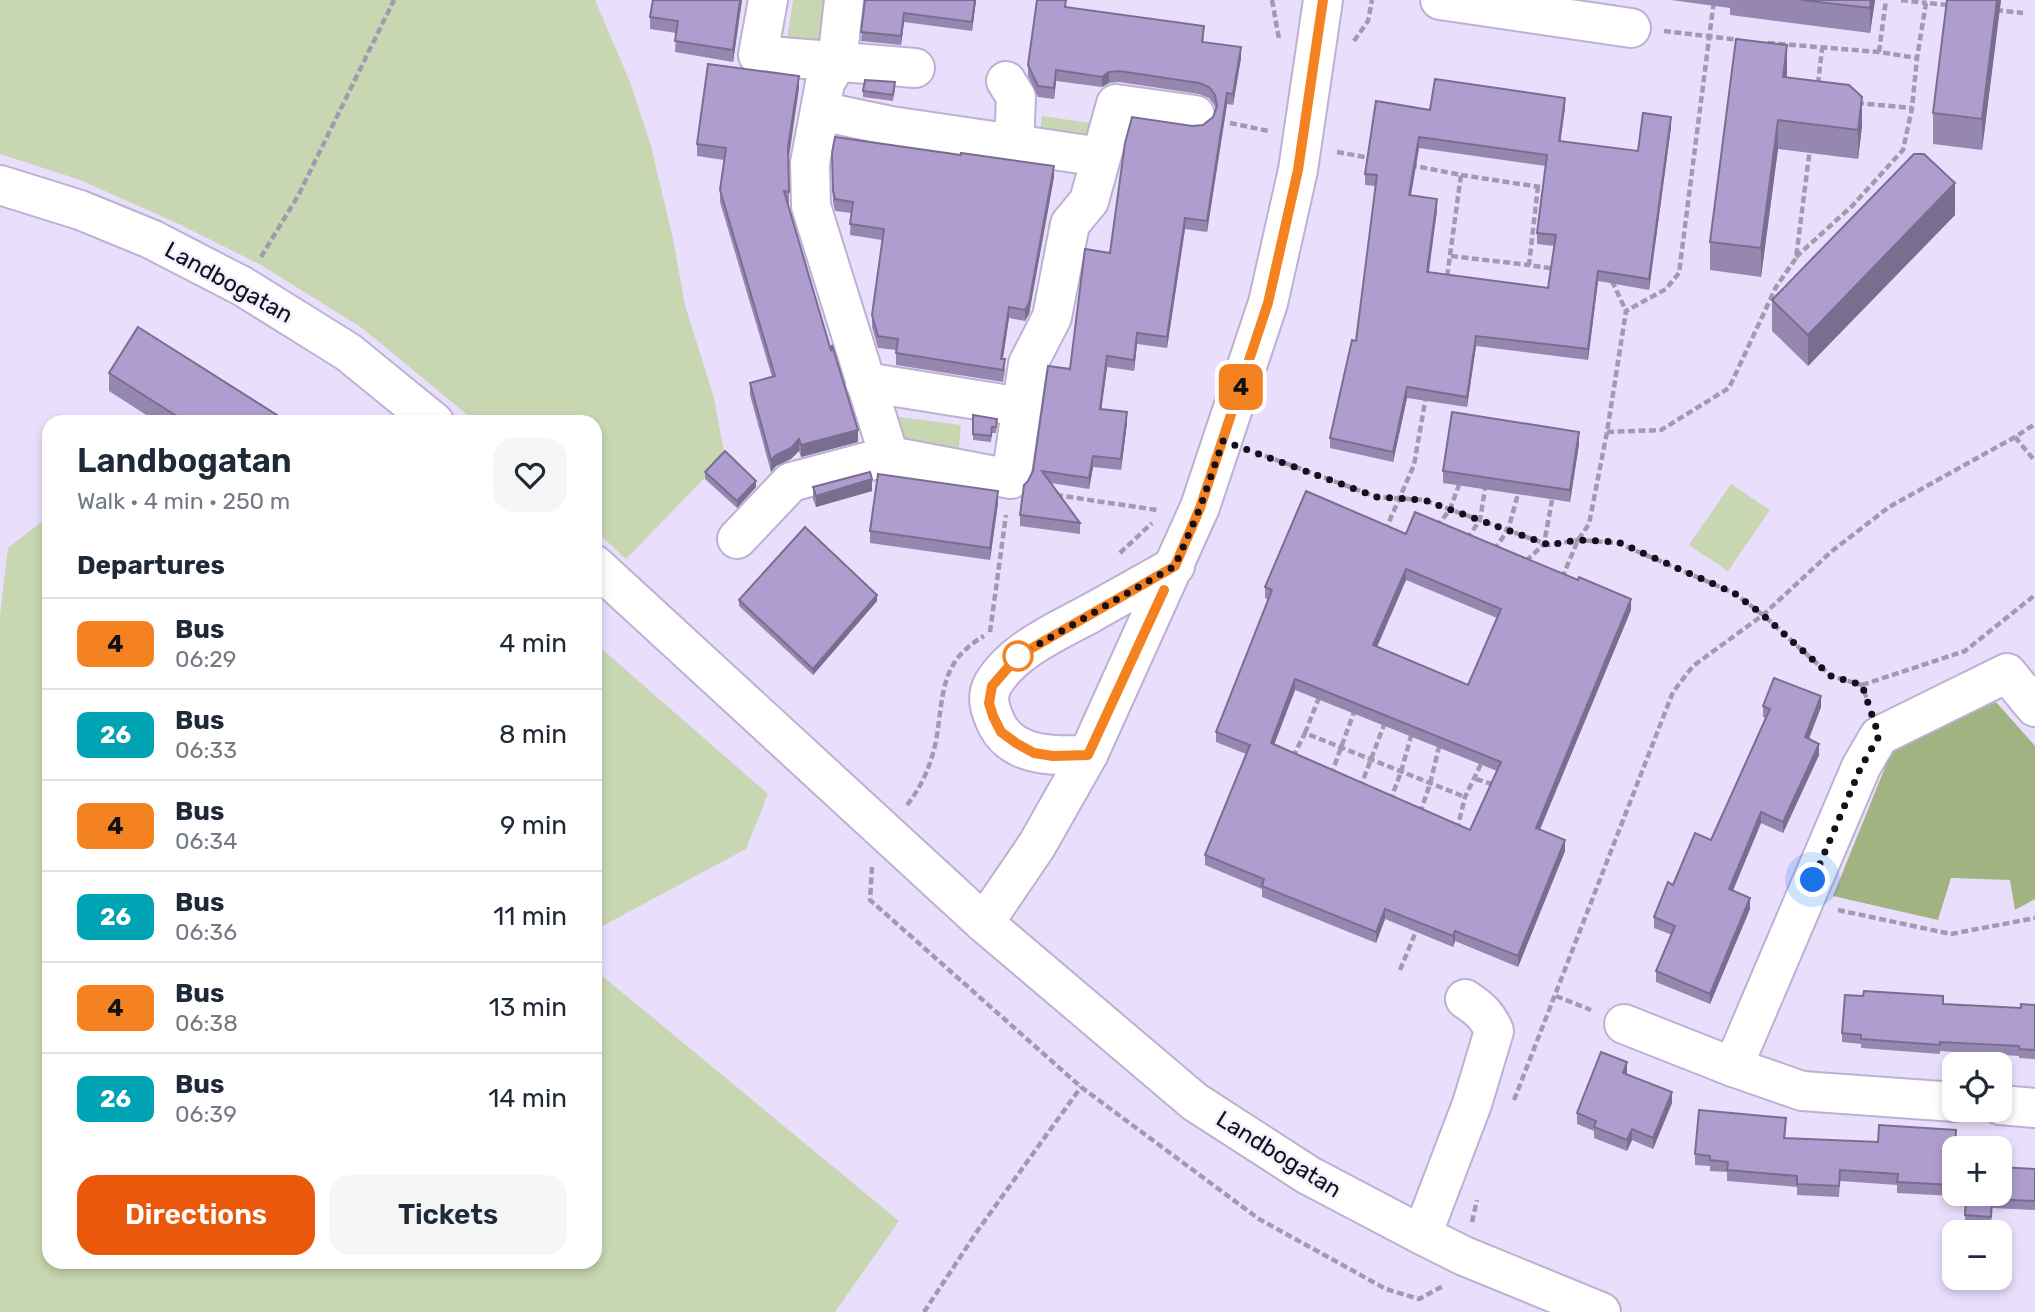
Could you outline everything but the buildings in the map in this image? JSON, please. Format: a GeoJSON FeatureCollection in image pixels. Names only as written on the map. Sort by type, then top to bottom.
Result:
{"type":"FeatureCollection","features":[{"type":"Feature","properties":{"kind":"street"},"geometry":{"type":"LineString","coordinates":[[768,0],[758,55],[915,68]]}},
{"type":"Feature","properties":{"kind":"street"},"geometry":{"type":"LineString","coordinates":[[845,0],[837,62],[825,83],[810,163],[811,206],[889,456]]}},
{"type":"Feature","properties":{"kind":"street"},"geometry":{"type":"LineString","coordinates":[[984,923],[1037,845],[1088,755],[1200,508],[1268,303],[1298,170],[1323,0]]}},
{"type":"Feature","properties":{"kind":"street"},"geometry":{"type":"LineString","coordinates":[[1440,0],[1631,28]]}},
{"type":"Feature","properties":{"kind":"street"},"geometry":{"type":"LineString","coordinates":[[1006,81],[1016,97],[1014,144]]}},
{"type":"Feature","properties":{"kind":"street"},"geometry":{"type":"LineString","coordinates":[[737,539],[791,482],[889,456],[1011,484],[1028,364],[1052,317],[1070,224],[1089,201],[1116,104],[1195,115]]}},
{"type":"Feature","properties":{"kind":"street"},"geometry":{"type":"LineString","coordinates":[[820,111],[891,126],[1101,157]]}},
{"type":"Feature","properties":{"kind":"street","name":"Landbogatan"},"geometry":{"type":"LineString","coordinates":[[0,185],[80,210],[152,239],[242,286],[348,352],[425,415]]}},
{"type":"Feature","properties":{"kind":"street"},"geometry":{"type":"LineString","coordinates":[[865,382],[1021,407]]}},
{"type":"Feature","properties":{"kind":"street"},"geometry":{"type":"LineString","coordinates":[[1088,755],[1053,756],[1034,753],[1016,743],[1001,732],[993,716],[989,703],[992,686],[1018,656],[1175,566]]}},
{"type":"Feature","properties":{"kind":"street","name":"Landbogatan"},"geometry":{"type":"LineString","coordinates":[[602,571],[832,782],[884,834],[984,923],[1195,1102],[1308,1175],[1422,1235],[1601,1312]]}},
{"type":"Feature","properties":{"kind":"street"},"geometry":{"type":"LineString","coordinates":[[1733,1067],[1861,767],[1879,736],[2007,673],[2035,707]]}},
{"type":"Feature","properties":{"kind":"street"},"geometry":{"type":"LineString","coordinates":[[1422,1235],[1472,1104],[1494,1031],[1490,1020],[1479,1008],[1465,999]]}},
{"type":"Feature","properties":{"kind":"street"},"geometry":{"type":"LineString","coordinates":[[1624,1024],[1802,1091],[1942,1101]]}},
{"type":"Feature","properties":{"kind":"street"},"geometry":{"type":"LineString","coordinates":[[2012,1106],[2035,1108]]}},
{"type":"Feature","properties":{"kind":"path"},"geometry":{"type":"LineString","coordinates":[[242,286],[299,194],[394,0]]}},
{"type":"Feature","properties":{"kind":"path"},"geometry":{"type":"LineString","coordinates":[[1272,0],[1279,39],[1278,50]]}},
{"type":"Feature","properties":{"kind":"path"},"geometry":{"type":"LineString","coordinates":[[1626,311],[1666,289],[1679,273],[1714,0]]}},
{"type":"Feature","properties":{"kind":"path"},"geometry":{"type":"LineString","coordinates":[[1879,52],[1886,0]]}},
{"type":"Feature","properties":{"kind":"path"},"geometry":{"type":"LineString","coordinates":[[1901,0],[1954,6]]}},
{"type":"Feature","properties":{"kind":"path"},"geometry":{"type":"LineString","coordinates":[[1607,432],[1661,430],[1729,388],[1776,287],[1796,258],[1853,205],[1903,150],[1912,108],[1926,3]]}},
{"type":"Feature","properties":{"kind":"path"},"geometry":{"type":"LineString","coordinates":[[1995,10],[2023,13]]}},
{"type":"Feature","properties":{"kind":"path"},"geometry":{"type":"LineString","coordinates":[[1631,28],[1748,41]]}},
{"type":"Feature","properties":{"kind":"path"},"geometry":{"type":"LineString","coordinates":[[1760,42],[1879,52],[1917,58]]}},
{"type":"Feature","properties":{"kind":"path"},"geometry":{"type":"LineString","coordinates":[[1817,86],[1822,49]]}},
{"type":"Feature","properties":{"kind":"path"},"geometry":{"type":"LineString","coordinates":[[1843,102],[1912,108]]}},
{"type":"Feature","properties":{"kind":"path"},"geometry":{"type":"LineString","coordinates":[[1266,144],[1270,119]]}},
{"type":"Feature","properties":{"kind":"path"},"geometry":{"type":"LineString","coordinates":[[1338,139],[1336,152],[1374,159]]}},
{"type":"Feature","properties":{"kind":"path"},"geometry":{"type":"LineString","coordinates":[[1796,258],[1811,139]]}},
{"type":"Feature","properties":{"kind":"path"},"geometry":{"type":"LineString","coordinates":[[1399,163],[1549,188]]}},
{"type":"Feature","properties":{"kind":"path"},"geometry":{"type":"LineString","coordinates":[[1446,282],[1461,175]]}},
{"type":"Feature","properties":{"kind":"path"},"geometry":{"type":"LineString","coordinates":[[1529,265],[1538,186]]}},
{"type":"Feature","properties":{"kind":"path"},"geometry":{"type":"LineString","coordinates":[[1451,256],[1566,270]]}},
{"type":"Feature","properties":{"kind":"path"},"geometry":{"type":"LineString","coordinates":[[1556,590],[1578,540],[1589,524],[1626,311],[1615,283],[1604,275]]}},
{"type":"Feature","properties":{"kind":"path"},"geometry":{"type":"LineString","coordinates":[[1383,535],[1414,465],[1428,387]]}},
{"type":"Feature","properties":{"kind":"path"},"geometry":{"type":"LineString","coordinates":[[1513,1101],[1672,692],[1693,666],[1763,615],[1832,551],[1889,508],[2035,424]]}},
{"type":"Feature","properties":{"kind":"path"},"geometry":{"type":"LineString","coordinates":[[2015,437],[2035,461]]}},
{"type":"Feature","properties":{"kind":"path"},"geometry":{"type":"LineString","coordinates":[[1223,441],[1377,497],[1424,500],[1544,544],[1578,540],[1618,542],[1734,593],[1763,615],[1831,676],[1862,685],[1965,650],[2035,595]]}},
{"type":"Feature","properties":{"kind":"path"},"geometry":{"type":"LineString","coordinates":[[990,632],[1011,484],[1157,510],[1152,522],[1109,560]]}},
{"type":"Feature","properties":{"kind":"path"},"geometry":{"type":"LineString","coordinates":[[1434,530],[1450,509],[1459,485]]}},
{"type":"Feature","properties":{"kind":"path"},"geometry":{"type":"LineString","coordinates":[[1465,543],[1479,520],[1485,489]]}},
{"type":"Feature","properties":{"kind":"path"},"geometry":{"type":"LineString","coordinates":[[1491,554],[1508,530],[1518,494]]}},
{"type":"Feature","properties":{"kind":"path"},"geometry":{"type":"LineString","coordinates":[[1520,566],[1544,544],[1552,500]]}},
{"type":"Feature","properties":{"kind":"path"},"geometry":{"type":"LineString","coordinates":[[1002,625],[972,643],[954,660],[944,681],[935,743],[921,788],[884,834],[870,872],[870,900],[1081,1087],[1259,1219],[1386,1289],[1419,1299],[1445,1285],[1464,1255],[1478,1193]]}},
{"type":"Feature","properties":{"kind":"path"},"geometry":{"type":"LineString","coordinates":[[1290,764],[1325,684]]}},
{"type":"Feature","properties":{"kind":"path"},"geometry":{"type":"LineString","coordinates":[[1862,685],[1879,736]]}},
{"type":"Feature","properties":{"kind":"path"},"geometry":{"type":"LineString","coordinates":[[1329,779],[1354,712]]}},
{"type":"Feature","properties":{"kind":"path"},"geometry":{"type":"LineString","coordinates":[[1359,792],[1384,724]]}},
{"type":"Feature","properties":{"kind":"path"},"geometry":{"type":"LineString","coordinates":[[1305,733],[1465,797]]}},
{"type":"Feature","properties":{"kind":"path"},"geometry":{"type":"LineString","coordinates":[[1388,805],[1401,772],[1410,736]]}},
{"type":"Feature","properties":{"kind":"path"},"geometry":{"type":"LineString","coordinates":[[1418,817],[1439,747]]}},
{"type":"Feature","properties":{"kind":"path"},"geometry":{"type":"LineString","coordinates":[[1454,836],[1465,797],[1476,779],[1485,755]]}},
{"type":"Feature","properties":{"kind":"path"},"geometry":{"type":"LineString","coordinates":[[1476,779],[1497,786]]}},
{"type":"Feature","properties":{"kind":"path"},"geometry":{"type":"LineString","coordinates":[[1803,902],[1951,934],[2035,918]]}},
{"type":"Feature","properties":{"kind":"path"},"geometry":{"type":"LineString","coordinates":[[1400,970],[1420,921]]}},
{"type":"Feature","properties":{"kind":"path"},"geometry":{"type":"LineString","coordinates":[[924,1312],[1081,1087]]}},
{"type":"Feature","properties":{"kind":"green space"},"geometry":{"type":"Polygon","coordinates":[[[0,0],[595,0],[630,82],[651,146],[685,305],[714,398],[725,457],[626,559],[602,537],[602,415],[468,415],[362,328],[261,265],[181,225],[80,180],[0,154],[0,0]]]}},
{"type":"Feature","properties":{"kind":"green space"},"geometry":{"type":"Polygon","coordinates":[[[793,0],[832,0],[825,46],[787,40],[793,0]]]}},
{"type":"Feature","properties":{"kind":"green space"},"geometry":{"type":"Polygon","coordinates":[[[1042,116],[1090,123],[1087,146],[1039,138],[1042,116]]]}},
{"type":"Feature","properties":{"kind":"green space"},"geometry":{"type":"Polygon","coordinates":[[[884,415],[961,425],[958,457],[899,448],[884,415]]]}},
{"type":"Feature","properties":{"kind":"green space"},"geometry":{"type":"Polygon","coordinates":[[[1731,484],[1770,510],[1728,571],[1689,545],[1731,484]]]}},
{"type":"Feature","properties":{"kind":"green space"},"geometry":{"type":"Polygon","coordinates":[[[42,521],[42,1269],[602,1269],[602,976],[899,1221],[835,1312],[0,1312],[0,615],[8,548],[42,521]]]}},
{"type":"Feature","properties":{"kind":"green space"},"geometry":{"type":"Polygon","coordinates":[[[602,649],[768,794],[746,849],[602,926],[602,649]]]}},
{"type":"Feature","properties":{"kind":"green space"},"geometry":{"type":"Polygon","coordinates":[[[1996,702],[2035,746],[2035,899],[2015,910],[2010,880],[1951,878],[1938,920],[1833,896],[1893,748],[1996,702]]]}},
{"type":"Feature","properties":{"kind":"bus line","name":"4"},"geometry":{"type":"LineString","coordinates":[[1164,590],[1088,755],[1053,756],[1034,753],[1001,732],[989,703],[992,686],[1018,656],[1175,566],[1200,508],[1268,303],[1298,170],[1323,0]]}},
{"type":"Feature","properties":{"kind":"route"},"geometry":{"type":"LineString","coordinates":[[1018,656],[1175,566],[1200,508],[1223,441],[1377,497],[1424,500],[1549,545],[1578,540],[1618,542],[1734,593],[1763,615],[1831,676],[1862,685],[1879,736],[1861,767],[1813,880]]}}]}
